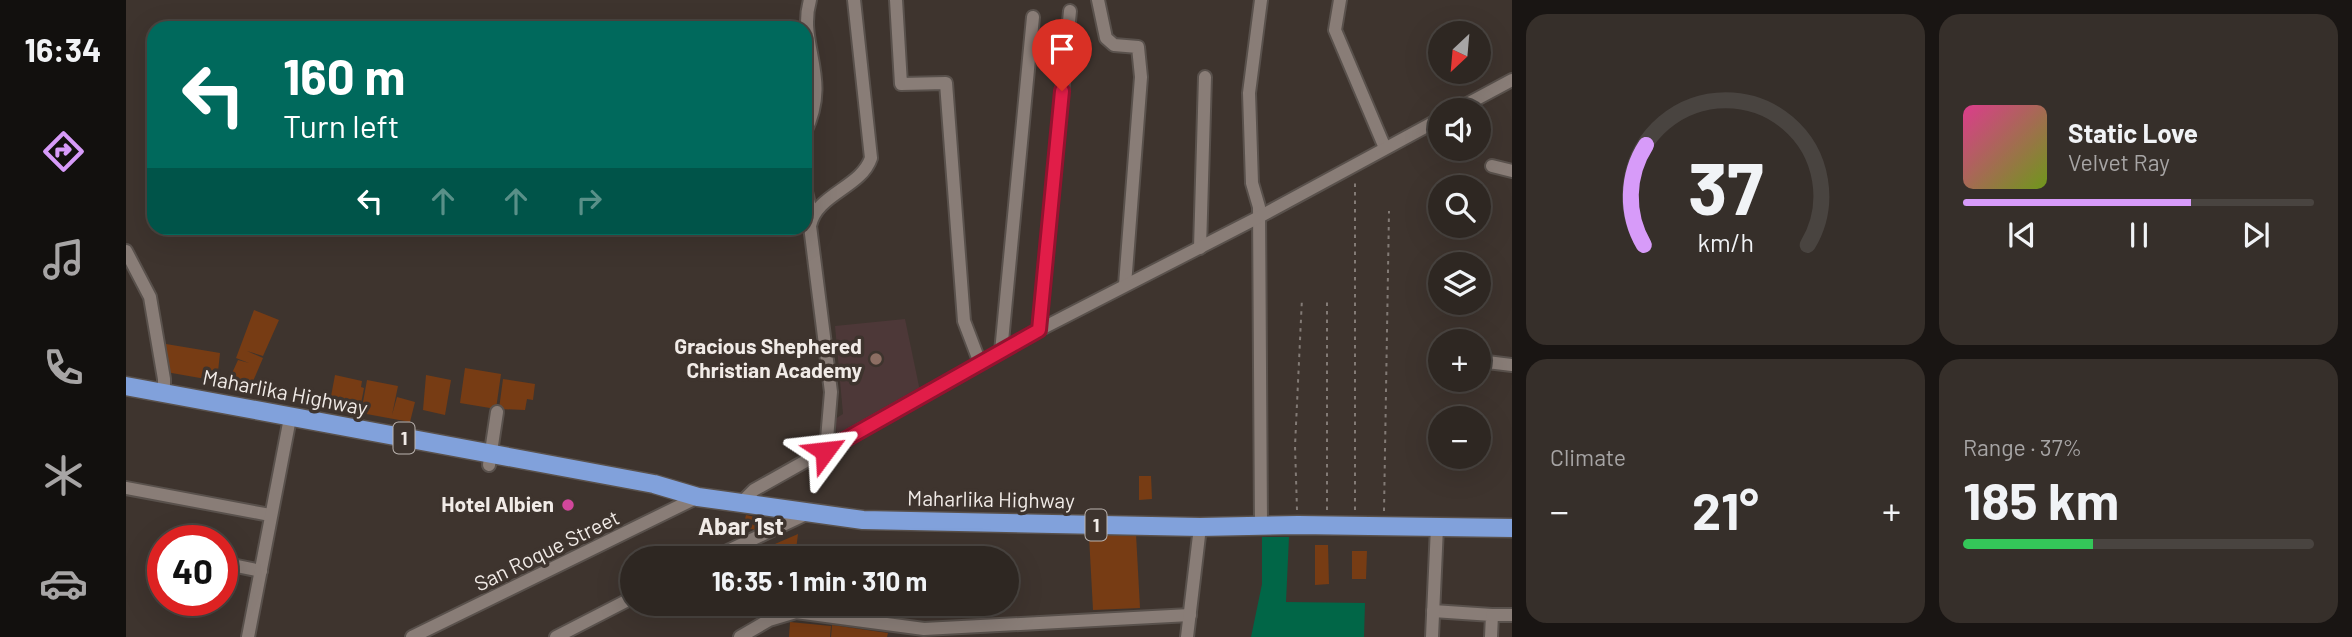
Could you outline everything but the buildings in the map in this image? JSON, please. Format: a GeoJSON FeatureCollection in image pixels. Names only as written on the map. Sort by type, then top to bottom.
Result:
{"type":"FeatureCollection","features":[{"type":"Feature","properties":{"kind":"highway","name":"Maharlika Highway"},"geometry":{"type":"LineString","coordinates":[[132,393],[164,394],[218,409]]}},
{"type":"Feature","properties":{"kind":"highway","name":"Maharlika Highway"},"geometry":{"type":"LineString","coordinates":[[132,393],[490,459],[650,493],[863,520],[1200,527],[1355,525],[1512,528]]}},
{"type":"Feature","properties":{"kind":"street"},"geometry":{"type":"LineString","coordinates":[[807,21],[806,12],[810,0]]}},
{"type":"Feature","properties":{"kind":"street"},"geometry":{"type":"LineString","coordinates":[[812,216],[860,176],[872,158],[854,0]]}},
{"type":"Feature","properties":{"kind":"street"},"geometry":{"type":"LineString","coordinates":[[895,0],[901,84],[946,83],[964,321],[980,363]]}},
{"type":"Feature","properties":{"kind":"street"},"geometry":{"type":"LineString","coordinates":[[1098,0],[1106,38],[1114,45],[1138,47],[1139,55],[1140,77],[1125,285]]}},
{"type":"Feature","properties":{"kind":"street"},"geometry":{"type":"LineString","coordinates":[[1261,0],[1249,93],[1252,183],[1259,200],[1261,526]]}},
{"type":"Feature","properties":{"kind":"street"},"geometry":{"type":"LineString","coordinates":[[1340,0],[1335,30],[1385,148]]}},
{"type":"Feature","properties":{"kind":"street"},"geometry":{"type":"LineString","coordinates":[[1039,330],[1070,11]]}},
{"type":"Feature","properties":{"kind":"street"},"geometry":{"type":"LineString","coordinates":[[1001,352],[1033,17]]}},
{"type":"Feature","properties":{"kind":"street"},"geometry":{"type":"LineString","coordinates":[[812,50],[818,87],[812,119]]}},
{"type":"Feature","properties":{"kind":"street"},"geometry":{"type":"LineString","coordinates":[[1200,248],[1205,77]]}},
{"type":"Feature","properties":{"kind":"street"},"geometry":{"type":"LineString","coordinates":[[1478,98],[1512,80]]}},
{"type":"Feature","properties":{"kind":"street"},"geometry":{"type":"LineString","coordinates":[[740,504],[754,490],[1039,330],[1259,217],[1428,125]]}},
{"type":"Feature","properties":{"kind":"street"},"geometry":{"type":"LineString","coordinates":[[1492,166],[1512,171]]}},
{"type":"Feature","properties":{"kind":"street"},"geometry":{"type":"LineString","coordinates":[[811,235],[831,392],[825,451]]}},
{"type":"Feature","properties":{"kind":"street"},"geometry":{"type":"LineString","coordinates":[[126,251],[149,297],[164,379],[164,394]]}},
{"type":"Feature","properties":{"kind":"street"},"geometry":{"type":"LineString","coordinates":[[1491,363],[1512,365]]}},
{"type":"Feature","properties":{"kind":"street"},"geometry":{"type":"LineString","coordinates":[[490,459],[497,412]]}},
{"type":"Feature","properties":{"kind":"street"},"geometry":{"type":"LineString","coordinates":[[248,637],[289,423]]}},
{"type":"Feature","properties":{"kind":"street"},"geometry":{"type":"LineString","coordinates":[[126,488],[270,514]]}},
{"type":"Feature","properties":{"kind":"street","name":"San Roque Street"},"geometry":{"type":"LineString","coordinates":[[412,637],[690,496]]}},
{"type":"Feature","properties":{"kind":"street"},"geometry":{"type":"LineString","coordinates":[[738,546],[806,514]]}},
{"type":"Feature","properties":{"kind":"street"},"geometry":{"type":"LineString","coordinates":[[1187,637],[1200,527]]}},
{"type":"Feature","properties":{"kind":"street"},"geometry":{"type":"LineString","coordinates":[[1432,637],[1437,527]]}},
{"type":"Feature","properties":{"kind":"street"},"geometry":{"type":"LineString","coordinates":[[238,566],[261,571]]}},
{"type":"Feature","properties":{"kind":"street"},"geometry":{"type":"LineString","coordinates":[[556,637],[571,633],[620,605]]}},
{"type":"Feature","properties":{"kind":"street"},"geometry":{"type":"LineString","coordinates":[[1433,611],[1512,615]]}},
{"type":"Feature","properties":{"kind":"street"},"geometry":{"type":"LineString","coordinates":[[740,637],[769,620],[796,612],[924,633],[1190,615]]}},
{"type":"Feature","properties":{"kind":"street"},"geometry":{"type":"LineString","coordinates":[[1491,637],[1492,615]]}},
{"type":"Feature","properties":{"kind":"path"},"geometry":{"type":"LineString","coordinates":[[1355,183],[1355,525]]}},
{"type":"Feature","properties":{"kind":"path"},"geometry":{"type":"LineString","coordinates":[[1383,526],[1389,211]]}},
{"type":"Feature","properties":{"kind":"path"},"geometry":{"type":"LineString","coordinates":[[1298,525],[1295,446],[1302,298]]}},
{"type":"Feature","properties":{"kind":"path"},"geometry":{"type":"LineString","coordinates":[[1327,300],[1327,525]]}},
{"type":"Feature","properties":{"kind":"shaded area","name":"Gracious Shephered Christian Academy"},"geometry":{"type":"Polygon","coordinates":[[[905,319],[920,391],[837,436],[835,419],[843,414],[835,326],[905,319]]]}},
{"type":"Feature","properties":{"kind":"green space"},"geometry":{"type":"Polygon","coordinates":[[[1262,537],[1289,537],[1286,602],[1365,603],[1364,637],[1251,637],[1262,584],[1262,537]]]}},
{"type":"Feature","properties":{"kind":"place","name":"Gracious Shephered Christian Academy"},"geometry":{"type":"Point","coordinates":[876,359]}},
{"type":"Feature","properties":{"kind":"place","name":"Hotel Albien"},"geometry":{"type":"Point","coordinates":[568,505]}},
{"type":"Feature","properties":{"kind":"district","name":"Abar 1st"},"geometry":{"type":"Point","coordinates":[741,527]}},
{"type":"Feature","properties":{"kind":"route"},"geometry":{"type":"LineString","coordinates":[[825,451],[1039,330],[1062,91]]}}]}
